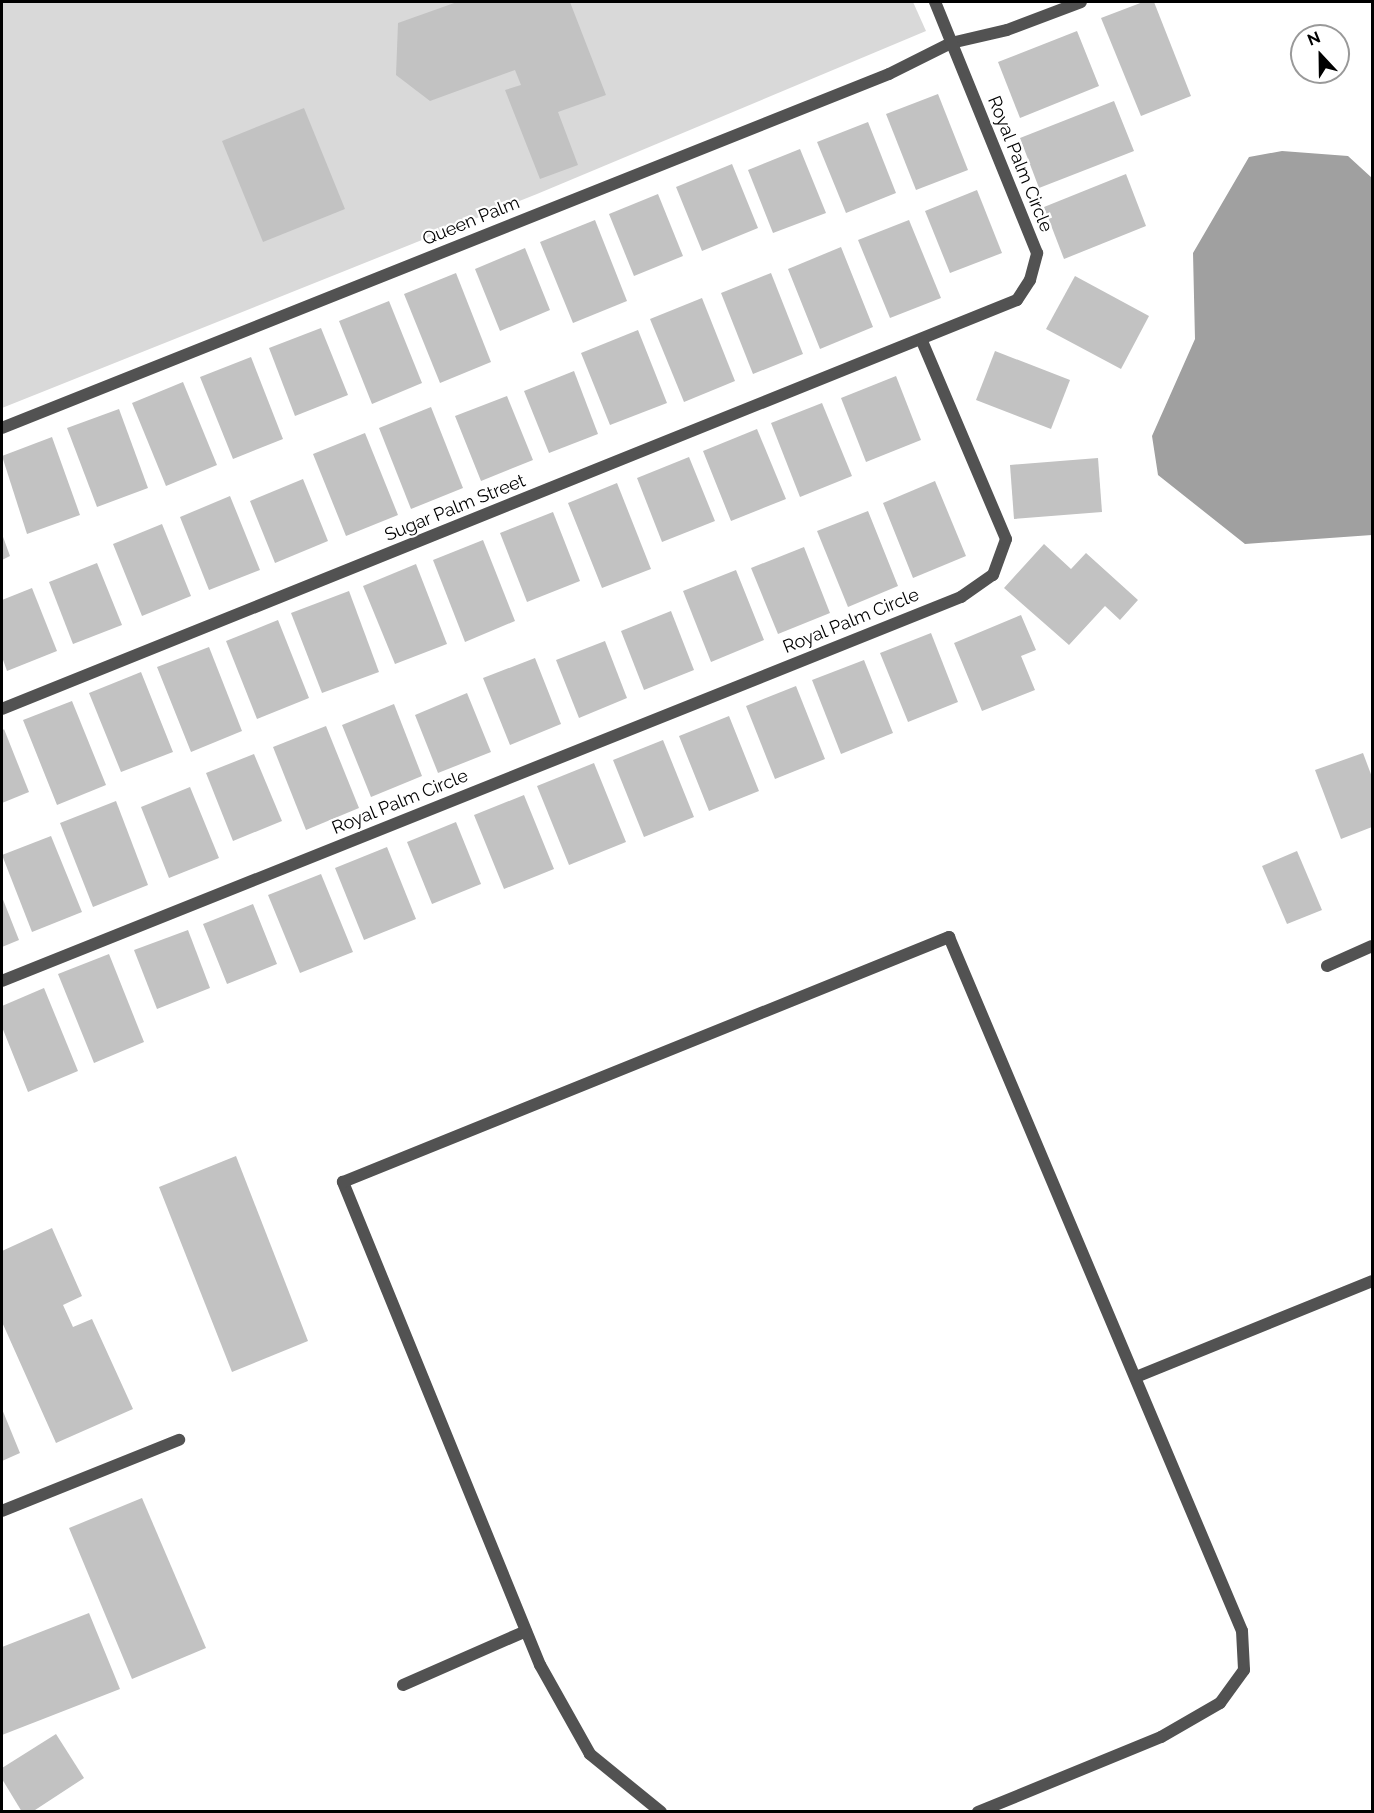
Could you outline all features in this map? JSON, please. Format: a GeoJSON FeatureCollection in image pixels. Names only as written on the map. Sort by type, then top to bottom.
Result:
{"type":"FeatureCollection","features":[{"type":"Feature","properties":{"kind":"street","name":"Royal Palm Circle"},"geometry":{"type":"LineString","coordinates":[[2,981],[961,597],[993,575],[1006,539],[922,341],[1017,300],[1030,280],[1037,253],[935,2]]}},
{"type":"Feature","properties":{"kind":"street"},"geometry":{"type":"LineString","coordinates":[[951,43],[1007,30],[1081,2]]}},
{"type":"Feature","properties":{"kind":"street","name":"Queen Palm"},"geometry":{"type":"LineString","coordinates":[[2,428],[878,78],[951,43]]}},
{"type":"Feature","properties":{"kind":"street","name":"Sugar Palm Street"},"geometry":{"type":"LineString","coordinates":[[2,709],[922,341]]}},
{"type":"Feature","properties":{"kind":"street"},"geometry":{"type":"LineString","coordinates":[[661,1812],[590,1754],[540,1665],[343,1182],[949,937],[1242,1631],[1244,1670],[1220,1703],[1161,1737],[978,1812]]}},
{"type":"Feature","properties":{"kind":"street"},"geometry":{"type":"LineString","coordinates":[[1327,966],[1372,946]]}},
{"type":"Feature","properties":{"kind":"street"},"geometry":{"type":"LineString","coordinates":[[1136,1377],[1372,1281]]}},
{"type":"Feature","properties":{"kind":"street"},"geometry":{"type":"LineString","coordinates":[[2,1511],[179,1440]]}},
{"type":"Feature","properties":{"kind":"street"},"geometry":{"type":"LineString","coordinates":[[403,1685],[526,1631]]}},
{"type":"Feature","properties":{"kind":"shaded area"},"geometry":{"type":"Polygon","coordinates":[[[2,2],[913,2],[926,31],[537,194],[2,408],[2,2]]]}},
{"type":"Feature","properties":{"kind":"shaded area"},"geometry":{"type":"Polygon","coordinates":[[[1282,151],[1348,156],[1372,178],[1372,535],[1245,544],[1158,475],[1152,436],[1195,339],[1193,253],[1249,157],[1282,151]]]}},
{"type":"Feature","properties":{"kind":"building"},"geometry":{"type":"Polygon","coordinates":[[[457,2],[570,2],[606,95],[558,112],[578,165],[540,179],[505,90],[521,85],[515,70],[430,101],[396,75],[398,23],[457,2]]]}},
{"type":"Feature","properties":{"kind":"building"},"geometry":{"type":"Polygon","coordinates":[[[1143,2],[1154,2],[1191,96],[1141,116],[1101,18],[1143,2]]]}},
{"type":"Feature","properties":{"kind":"building"},"geometry":{"type":"Polygon","coordinates":[[[1077,31],[1099,86],[1020,118],[998,62],[1077,31]]]}},
{"type":"Feature","properties":{"kind":"building"},"geometry":{"type":"Polygon","coordinates":[[[938,94],[968,170],[916,190],[886,114],[938,94]]]}},
{"type":"Feature","properties":{"kind":"building"},"geometry":{"type":"Polygon","coordinates":[[[1114,101],[1134,151],[1039,188],[1020,138],[1114,101]]]}},
{"type":"Feature","properties":{"kind":"building"},"geometry":{"type":"Polygon","coordinates":[[[304,108],[345,209],[263,242],[222,141],[304,108]]]}},
{"type":"Feature","properties":{"kind":"building"},"geometry":{"type":"Polygon","coordinates":[[[868,122],[896,193],[846,213],[817,142],[868,122]]]}},
{"type":"Feature","properties":{"kind":"building"},"geometry":{"type":"Polygon","coordinates":[[[800,149],[826,213],[773,233],[748,170],[800,149]]]}},
{"type":"Feature","properties":{"kind":"building"},"geometry":{"type":"Polygon","coordinates":[[[732,164],[758,228],[702,251],[676,187],[732,164]]]}},
{"type":"Feature","properties":{"kind":"building"},"geometry":{"type":"Polygon","coordinates":[[[1126,174],[1146,226],[1064,259],[1044,207],[1126,174]]]}},
{"type":"Feature","properties":{"kind":"building"},"geometry":{"type":"Polygon","coordinates":[[[977,190],[1002,253],[950,273],[925,211],[977,190]]]}},
{"type":"Feature","properties":{"kind":"building"},"geometry":{"type":"Polygon","coordinates":[[[658,194],[683,256],[634,276],[609,214],[658,194]]]}},
{"type":"Feature","properties":{"kind":"building"},"geometry":{"type":"Polygon","coordinates":[[[595,220],[627,301],[573,323],[540,242],[595,220]]]}},
{"type":"Feature","properties":{"kind":"building"},"geometry":{"type":"Polygon","coordinates":[[[909,220],[941,298],[890,318],[858,240],[909,220]]]}},
{"type":"Feature","properties":{"kind":"building"},"geometry":{"type":"Polygon","coordinates":[[[841,247],[873,327],[820,349],[788,269],[841,247]]]}},
{"type":"Feature","properties":{"kind":"building"},"geometry":{"type":"Polygon","coordinates":[[[525,248],[550,310],[500,331],[475,269],[525,248]]]}},
{"type":"Feature","properties":{"kind":"building"},"geometry":{"type":"Polygon","coordinates":[[[456,273],[491,362],[440,383],[404,294],[456,273]]]}},
{"type":"Feature","properties":{"kind":"building"},"geometry":{"type":"Polygon","coordinates":[[[771,273],[803,354],[753,374],[721,293],[771,273]]]}},
{"type":"Feature","properties":{"kind":"building"},"geometry":{"type":"Polygon","coordinates":[[[1075,276],[1149,316],[1121,369],[1046,329],[1075,276]]]}},
{"type":"Feature","properties":{"kind":"building"},"geometry":{"type":"Polygon","coordinates":[[[702,298],[735,381],[684,402],[650,319],[702,298]]]}},
{"type":"Feature","properties":{"kind":"building"},"geometry":{"type":"Polygon","coordinates":[[[389,301],[422,383],[372,404],[339,321],[389,301]]]}},
{"type":"Feature","properties":{"kind":"building"},"geometry":{"type":"Polygon","coordinates":[[[321,328],[348,395],[295,416],[269,348],[321,328]]]}},
{"type":"Feature","properties":{"kind":"building"},"geometry":{"type":"Polygon","coordinates":[[[638,330],[667,403],[610,425],[581,353],[638,330]]]}},
{"type":"Feature","properties":{"kind":"building"},"geometry":{"type":"Polygon","coordinates":[[[995,351],[1070,380],[1051,429],[976,400],[995,351]]]}},
{"type":"Feature","properties":{"kind":"building"},"geometry":{"type":"Polygon","coordinates":[[[251,357],[283,439],[233,459],[200,377],[251,357]]]}},
{"type":"Feature","properties":{"kind":"building"},"geometry":{"type":"Polygon","coordinates":[[[574,371],[598,434],[549,453],[524,391],[574,371]]]}},
{"type":"Feature","properties":{"kind":"building"},"geometry":{"type":"Polygon","coordinates":[[[896,376],[921,440],[866,462],[841,398],[896,376]]]}},
{"type":"Feature","properties":{"kind":"building"},"geometry":{"type":"Polygon","coordinates":[[[183,382],[217,465],[166,486],[132,403],[183,382]]]}},
{"type":"Feature","properties":{"kind":"building"},"geometry":{"type":"Polygon","coordinates":[[[507,396],[533,460],[481,481],[455,416],[507,396]]]}},
{"type":"Feature","properties":{"kind":"building"},"geometry":{"type":"Polygon","coordinates":[[[822,403],[852,476],[800,497],[771,423],[822,403]]]}},
{"type":"Feature","properties":{"kind":"building"},"geometry":{"type":"Polygon","coordinates":[[[431,407],[463,488],[411,509],[379,428],[431,407]]]}},
{"type":"Feature","properties":{"kind":"building"},"geometry":{"type":"Polygon","coordinates":[[[119,409],[148,488],[97,507],[67,428],[119,409]]]}},
{"type":"Feature","properties":{"kind":"building"},"geometry":{"type":"Polygon","coordinates":[[[757,429],[786,499],[731,521],[703,451],[757,429]]]}},
{"type":"Feature","properties":{"kind":"building"},"geometry":{"type":"Polygon","coordinates":[[[365,433],[398,515],[346,536],[313,454],[365,433]]]}},
{"type":"Feature","properties":{"kind":"building"},"geometry":{"type":"Polygon","coordinates":[[[52,437],[80,515],[27,534],[2,456],[52,437]]]}},
{"type":"Feature","properties":{"kind":"building"},"geometry":{"type":"Polygon","coordinates":[[[689,457],[715,521],[662,542],[637,478],[689,457]]]}},
{"type":"Feature","properties":{"kind":"building"},"geometry":{"type":"Polygon","coordinates":[[[1098,458],[1102,512],[1014,519],[1010,465],[1098,458]]]}},
{"type":"Feature","properties":{"kind":"building"},"geometry":{"type":"Polygon","coordinates":[[[303,479],[328,541],[275,563],[250,501],[303,479]]]}},
{"type":"Feature","properties":{"kind":"building"},"geometry":{"type":"Polygon","coordinates":[[[935,481],[966,556],[913,578],[883,503],[935,481]]]}},
{"type":"Feature","properties":{"kind":"building"},"geometry":{"type":"Polygon","coordinates":[[[617,483],[651,569],[602,588],[568,503],[617,483]]]}},
{"type":"Feature","properties":{"kind":"building"},"geometry":{"type":"Polygon","coordinates":[[[230,496],[260,570],[209,590],[180,517],[230,496]]]}},
{"type":"Feature","properties":{"kind":"building"},"geometry":{"type":"Polygon","coordinates":[[[868,511],[898,586],[848,607],[817,531],[868,511]]]}},
{"type":"Feature","properties":{"kind":"building"},"geometry":{"type":"Polygon","coordinates":[[[553,512],[580,581],[527,602],[500,533],[553,512]]]}},
{"type":"Feature","properties":{"kind":"building"},"geometry":{"type":"Polygon","coordinates":[[[162,524],[191,596],[142,616],[113,544],[162,524]]]}},
{"type":"Feature","properties":{"kind":"building"},"geometry":{"type":"Polygon","coordinates":[[[2,534],[10,556],[2,560],[2,534]]]}},
{"type":"Feature","properties":{"kind":"building"},"geometry":{"type":"Polygon","coordinates":[[[483,540],[515,621],[465,642],[433,560],[483,540]]]}},
{"type":"Feature","properties":{"kind":"building"},"geometry":{"type":"Polygon","coordinates":[[[1044,544],[1071,569],[1086,553],[1138,600],[1120,620],[1105,606],[1069,645],[1004,588],[1044,544]]]}},
{"type":"Feature","properties":{"kind":"building"},"geometry":{"type":"Polygon","coordinates":[[[804,547],[830,613],[778,634],[751,568],[804,547]]]}},
{"type":"Feature","properties":{"kind":"building"},"geometry":{"type":"Polygon","coordinates":[[[97,563],[122,625],[73,644],[49,582],[97,563]]]}},
{"type":"Feature","properties":{"kind":"building"},"geometry":{"type":"Polygon","coordinates":[[[416,564],[447,644],[395,664],[363,586],[416,564]]]}},
{"type":"Feature","properties":{"kind":"building"},"geometry":{"type":"Polygon","coordinates":[[[736,570],[764,640],[711,662],[683,591],[736,570]]]}},
{"type":"Feature","properties":{"kind":"building"},"geometry":{"type":"Polygon","coordinates":[[[32,588],[57,651],[7,671],[2,657],[2,600],[32,588]]]}},
{"type":"Feature","properties":{"kind":"building"},"geometry":{"type":"Polygon","coordinates":[[[349,591],[379,672],[322,693],[291,613],[349,591]]]}},
{"type":"Feature","properties":{"kind":"building"},"geometry":{"type":"Polygon","coordinates":[[[671,611],[694,670],[644,690],[621,631],[671,611]]]}},
{"type":"Feature","properties":{"kind":"building"},"geometry":{"type":"Polygon","coordinates":[[[1021,615],[1036,650],[1021,656],[1035,690],[982,711],[954,643],[1021,615]]]}},
{"type":"Feature","properties":{"kind":"building"},"geometry":{"type":"Polygon","coordinates":[[[278,620],[309,698],[257,719],[226,641],[278,620]]]}},
{"type":"Feature","properties":{"kind":"building"},"geometry":{"type":"Polygon","coordinates":[[[931,633],[958,702],[908,722],[880,653],[931,633]]]}},
{"type":"Feature","properties":{"kind":"building"},"geometry":{"type":"Polygon","coordinates":[[[605,641],[627,698],[579,718],[556,660],[605,641]]]}},
{"type":"Feature","properties":{"kind":"building"},"geometry":{"type":"Polygon","coordinates":[[[209,647],[242,731],[191,752],[157,667],[209,647]]]}},
{"type":"Feature","properties":{"kind":"building"},"geometry":{"type":"Polygon","coordinates":[[[535,658],[561,724],[510,745],[483,678],[535,658]]]}},
{"type":"Feature","properties":{"kind":"building"},"geometry":{"type":"Polygon","coordinates":[[[864,660],[893,733],[841,754],[812,680],[864,660]]]}},
{"type":"Feature","properties":{"kind":"building"},"geometry":{"type":"Polygon","coordinates":[[[141,672],[173,752],[121,772],[89,693],[141,672]]]}},
{"type":"Feature","properties":{"kind":"building"},"geometry":{"type":"Polygon","coordinates":[[[796,686],[825,759],[775,779],[746,706],[796,686]]]}},
{"type":"Feature","properties":{"kind":"building"},"geometry":{"type":"Polygon","coordinates":[[[467,693],[491,752],[438,773],[415,715],[467,693]]]}},
{"type":"Feature","properties":{"kind":"building"},"geometry":{"type":"Polygon","coordinates":[[[72,701],[106,785],[57,805],[23,720],[72,701]]]}},
{"type":"Feature","properties":{"kind":"building"},"geometry":{"type":"Polygon","coordinates":[[[394,704],[422,776],[371,797],[342,725],[394,704]]]}},
{"type":"Feature","properties":{"kind":"building"},"geometry":{"type":"Polygon","coordinates":[[[729,716],[759,791],[709,811],[679,736],[729,716]]]}},
{"type":"Feature","properties":{"kind":"building"},"geometry":{"type":"Polygon","coordinates":[[[326,726],[359,808],[306,830],[273,747],[326,726]]]}},
{"type":"Feature","properties":{"kind":"building"},"geometry":{"type":"Polygon","coordinates":[[[4,729],[29,792],[2,803],[2,731],[4,729]]]}},
{"type":"Feature","properties":{"kind":"building"},"geometry":{"type":"Polygon","coordinates":[[[663,740],[694,817],[644,837],[613,760],[663,740]]]}},
{"type":"Feature","properties":{"kind":"building"},"geometry":{"type":"Polygon","coordinates":[[[1363,753],[1372,777],[1372,827],[1341,839],[1315,770],[1363,753]]]}},
{"type":"Feature","properties":{"kind":"building"},"geometry":{"type":"Polygon","coordinates":[[[254,754],[282,821],[233,841],[206,773],[254,754]]]}},
{"type":"Feature","properties":{"kind":"building"},"geometry":{"type":"Polygon","coordinates":[[[594,763],[626,842],[569,865],[537,786],[594,763]]]}},
{"type":"Feature","properties":{"kind":"building"},"geometry":{"type":"Polygon","coordinates":[[[190,787],[219,858],[169,878],[141,807],[190,787]]]}},
{"type":"Feature","properties":{"kind":"building"},"geometry":{"type":"Polygon","coordinates":[[[524,795],[554,869],[504,889],[474,815],[524,795]]]}},
{"type":"Feature","properties":{"kind":"building"},"geometry":{"type":"Polygon","coordinates":[[[116,801],[148,885],[93,907],[60,823],[116,801]]]}},
{"type":"Feature","properties":{"kind":"building"},"geometry":{"type":"Polygon","coordinates":[[[456,822],[481,884],[432,904],[407,842],[456,822]]]}},
{"type":"Feature","properties":{"kind":"building"},"geometry":{"type":"Polygon","coordinates":[[[51,836],[82,912],[32,932],[2,855],[51,836]]]}},
{"type":"Feature","properties":{"kind":"building"},"geometry":{"type":"Polygon","coordinates":[[[387,847],[416,919],[364,940],[335,868],[387,847]]]}},
{"type":"Feature","properties":{"kind":"building"},"geometry":{"type":"Polygon","coordinates":[[[1297,851],[1322,910],[1287,924],[1262,866],[1297,851]]]}},
{"type":"Feature","properties":{"kind":"building"},"geometry":{"type":"Polygon","coordinates":[[[321,874],[353,952],[300,973],[268,895],[321,874]]]}},
{"type":"Feature","properties":{"kind":"building"},"geometry":{"type":"Polygon","coordinates":[[[2,897],[19,940],[2,947],[2,897]]]}},
{"type":"Feature","properties":{"kind":"building"},"geometry":{"type":"Polygon","coordinates":[[[253,904],[277,964],[227,984],[203,924],[253,904]]]}},
{"type":"Feature","properties":{"kind":"building"},"geometry":{"type":"Polygon","coordinates":[[[188,930],[210,988],[157,1009],[134,950],[188,930]]]}},
{"type":"Feature","properties":{"kind":"building"},"geometry":{"type":"Polygon","coordinates":[[[109,954],[144,1042],[94,1063],[58,974],[109,954]]]}},
{"type":"Feature","properties":{"kind":"building"},"geometry":{"type":"Polygon","coordinates":[[[44,988],[78,1071],[28,1092],[2,1027],[2,1006],[44,988]]]}},
{"type":"Feature","properties":{"kind":"building"},"geometry":{"type":"Polygon","coordinates":[[[236,1156],[308,1341],[232,1372],[159,1187],[236,1156]]]}},
{"type":"Feature","properties":{"kind":"building"},"geometry":{"type":"Polygon","coordinates":[[[52,1228],[82,1296],[63,1305],[73,1327],[92,1319],[133,1409],[56,1443],[2,1322],[2,1251],[52,1228]]]}},
{"type":"Feature","properties":{"kind":"building"},"geometry":{"type":"Polygon","coordinates":[[[2,1409],[20,1453],[2,1461],[2,1409]]]}},
{"type":"Feature","properties":{"kind":"building"},"geometry":{"type":"Polygon","coordinates":[[[142,1498],[206,1648],[132,1679],[69,1528],[142,1498]]]}},
{"type":"Feature","properties":{"kind":"building"},"geometry":{"type":"Polygon","coordinates":[[[89,1613],[120,1689],[2,1735],[2,1647],[89,1613]]]}},
{"type":"Feature","properties":{"kind":"building"},"geometry":{"type":"Polygon","coordinates":[[[56,1734],[84,1778],[32,1812],[22,1812],[2,1779],[2,1768],[56,1734]]]}}]}
